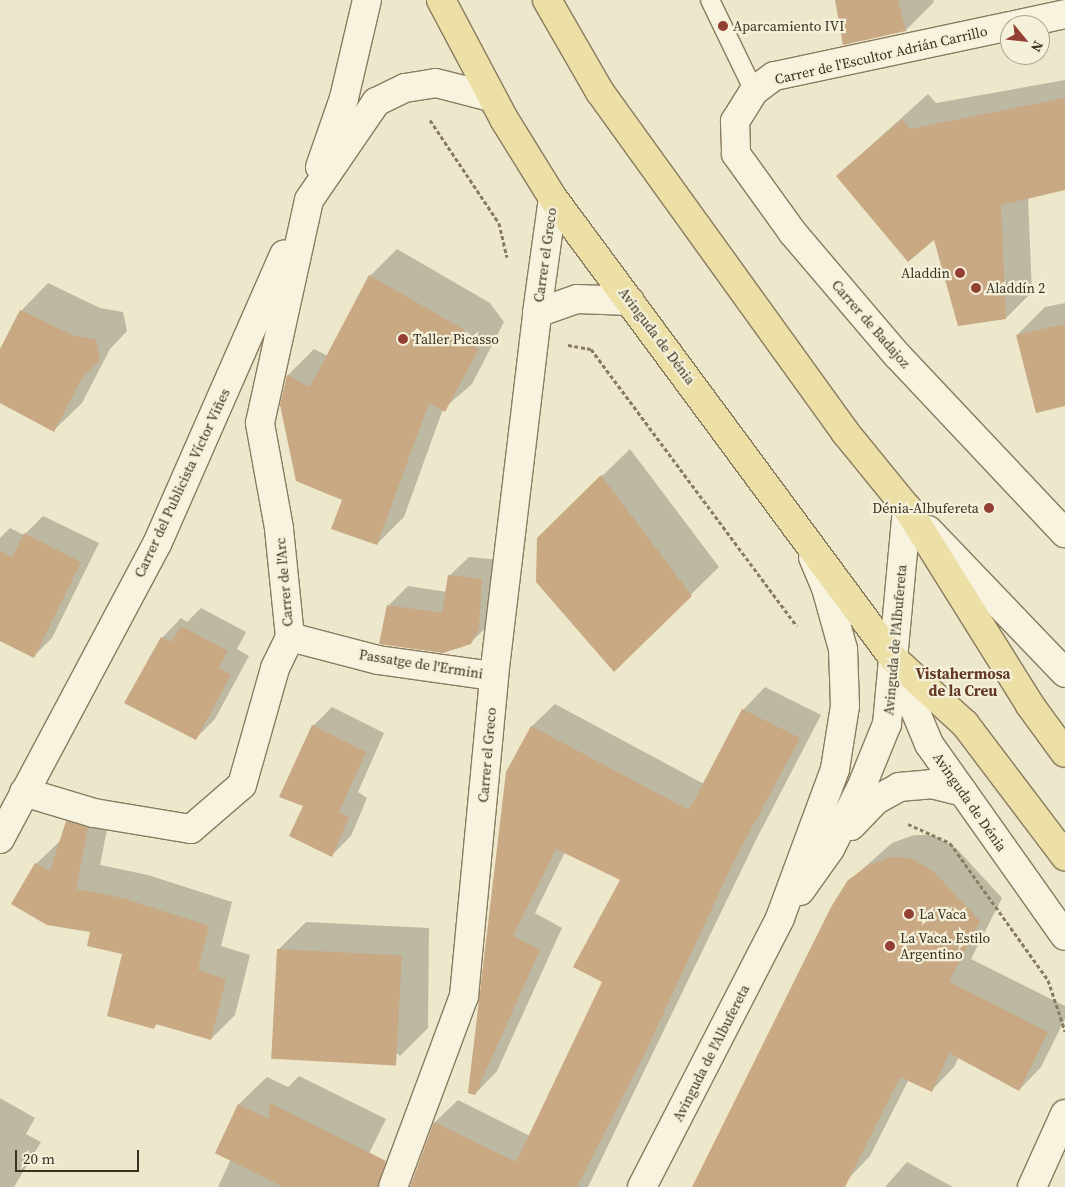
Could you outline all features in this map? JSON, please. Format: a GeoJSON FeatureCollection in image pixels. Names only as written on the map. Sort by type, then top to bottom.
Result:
{"type":"FeatureCollection","features":[{"type":"Feature","properties":{"kind":"main road","name":"Avinguda de Dénia"},"geometry":{"type":"LineString","coordinates":[[441,0],[491,97],[553,198],[739,445],[806,543],[894,658],[965,724],[1065,856]]}},
{"type":"Feature","properties":{"kind":"main road"},"geometry":{"type":"LineString","coordinates":[[547,0],[600,92],[834,417],[907,508],[1030,705],[1065,753]]}},
{"type":"Feature","properties":{"kind":"street","name":"Carrer del Publicista Víctor Viñes"},"geometry":{"type":"LineString","coordinates":[[0,838],[157,544],[309,200],[344,98],[367,0]]}},
{"type":"Feature","properties":{"kind":"street"},"geometry":{"type":"LineString","coordinates":[[1050,17],[1065,14]]}},
{"type":"Feature","properties":{"kind":"street","name":"Carrer de l'Escultor Adrián Carrillo"},"geometry":{"type":"LineString","coordinates":[[754,91],[774,76],[1000,28]]}},
{"type":"Feature","properties":{"kind":"street","name":"Carrer del Publicista Víctor Viñes"},"geometry":{"type":"LineString","coordinates":[[309,200],[376,102],[405,88],[436,83],[491,97]]}},
{"type":"Feature","properties":{"kind":"street","name":"Carrer de Badajoz"},"geometry":{"type":"LineString","coordinates":[[754,91],[735,121],[736,154],[793,233],[897,355],[1065,533]]}},
{"type":"Feature","properties":{"kind":"street","name":"Carrer el Greco"},"geometry":{"type":"LineString","coordinates":[[394,1187],[464,996],[494,676],[536,313],[553,198]]}},
{"type":"Feature","properties":{"kind":"street","name":"Carrer de l'Arc"},"geometry":{"type":"LineString","coordinates":[[24,792],[94,813],[191,829],[242,785],[275,668],[290,637],[279,528],[260,423],[309,200]]}},
{"type":"Feature","properties":{"kind":"street","name":"Carrer el Greco"},"geometry":{"type":"LineString","coordinates":[[536,313],[577,299],[630,301]]}},
{"type":"Feature","properties":{"kind":"street","name":"Avinguda de l'Albufereta"},"geometry":{"type":"LineString","coordinates":[[830,849],[860,788],[887,724],[907,508]]}},
{"type":"Feature","properties":{"kind":"street"},"geometry":{"type":"LineString","coordinates":[[907,508],[1065,674]]}},
{"type":"Feature","properties":{"kind":"street","name":"Avinguda de l'Albufereta"},"geometry":{"type":"LineString","coordinates":[[642,1187],[780,918],[835,769],[845,706],[842,649],[826,588],[806,543]]}},
{"type":"Feature","properties":{"kind":"street","name":"Passatge de l'Ermini"},"geometry":{"type":"LineString","coordinates":[[290,637],[378,660],[494,676]]}},
{"type":"Feature","properties":{"kind":"street","name":"Avinguda de Dénia"},"geometry":{"type":"LineString","coordinates":[[894,658],[929,744],[1065,936]]}},
{"type":"Feature","properties":{"kind":"street","name":"Avinguda de l'Albufereta"},"geometry":{"type":"LineString","coordinates":[[780,918],[830,849],[876,800],[899,787],[931,784],[963,792]]}},
{"type":"Feature","properties":{"kind":"street"},"geometry":{"type":"LineString","coordinates":[[1032,1187],[1065,1114]]}},
{"type":"Feature","properties":{"kind":"street"},"geometry":{"type":"LineString","coordinates":[[1047,1157],[1065,1137]]}},
{"type":"Feature","properties":{"kind":"lane"},"geometry":{"type":"LineString","coordinates":[[710,0],[754,91]]}},
{"type":"Feature","properties":{"kind":"path"},"geometry":{"type":"LineString","coordinates":[[405,88],[436,127],[499,223],[508,259]]}},
{"type":"Feature","properties":{"kind":"path"},"geometry":{"type":"LineString","coordinates":[[536,313],[561,343],[591,350],[797,624],[799,632]]}},
{"type":"Feature","properties":{"kind":"path"},"geometry":{"type":"LineString","coordinates":[[901,821],[950,843],[1048,980],[1065,1031]]}},
{"type":"Feature","properties":{"kind":"building"},"geometry":{"type":"Polygon","coordinates":[[[835,0],[898,0],[906,31],[843,45],[835,0]]]}},
{"type":"Feature","properties":{"kind":"building"},"geometry":{"type":"Polygon","coordinates":[[[1065,98],[1065,190],[1001,205],[1006,319],[958,326],[934,240],[908,262],[836,176],[902,119],[910,129],[1065,98]]]}},
{"type":"Feature","properties":{"kind":"building"},"geometry":{"type":"Polygon","coordinates":[[[369,275],[463,329],[478,350],[445,412],[429,403],[377,545],[331,529],[342,500],[296,481],[280,405],[287,375],[310,387],[369,275]]]}},
{"type":"Feature","properties":{"kind":"building"},"geometry":{"type":"Polygon","coordinates":[[[20,310],[72,335],[96,340],[100,360],[82,378],[54,432],[0,403],[0,349],[20,310]]]}},
{"type":"Feature","properties":{"kind":"building"},"geometry":{"type":"Polygon","coordinates":[[[1065,324],[1065,406],[1036,413],[1016,335],[1065,324]]]}},
{"type":"Feature","properties":{"kind":"building"},"geometry":{"type":"Polygon","coordinates":[[[601,475],[692,596],[614,672],[536,582],[537,538],[601,475]]]}},
{"type":"Feature","properties":{"kind":"building"},"geometry":{"type":"Polygon","coordinates":[[[24,533],[81,562],[34,658],[0,641],[0,550],[12,557],[24,533]]]}},
{"type":"Feature","properties":{"kind":"building"},"geometry":{"type":"Polygon","coordinates":[[[448,575],[482,579],[479,628],[471,644],[443,653],[379,644],[387,605],[442,613],[448,575]]]}},
{"type":"Feature","properties":{"kind":"building"},"geometry":{"type":"Polygon","coordinates":[[[181,626],[228,651],[219,668],[231,675],[196,740],[124,703],[161,637],[171,642],[181,626]]]}},
{"type":"Feature","properties":{"kind":"building"},"geometry":{"type":"Polygon","coordinates":[[[742,709],[800,738],[733,863],[645,1053],[577,1187],[410,1187],[434,1122],[516,1162],[602,982],[573,967],[620,880],[556,849],[513,936],[540,950],[475,1095],[468,1093],[506,772],[531,726],[689,810],[742,709]]]}},
{"type":"Feature","properties":{"kind":"building"},"geometry":{"type":"Polygon","coordinates":[[[312,725],[366,752],[339,812],[349,817],[332,857],[289,836],[303,806],[279,797],[312,725]]]}},
{"type":"Feature","properties":{"kind":"building"},"geometry":{"type":"Polygon","coordinates":[[[66,821],[88,828],[76,889],[123,898],[209,926],[198,970],[226,979],[211,1040],[156,1024],[154,1029],[107,1016],[122,954],[87,946],[90,932],[47,925],[11,904],[35,863],[50,871],[66,821]]]}},
{"type":"Feature","properties":{"kind":"building"},"geometry":{"type":"Polygon","coordinates":[[[890,857],[910,858],[933,871],[980,921],[949,982],[1048,1032],[1019,1091],[949,1053],[932,1092],[900,1077],[845,1187],[692,1187],[831,907],[848,880],[869,865],[890,857]]]}},
{"type":"Feature","properties":{"kind":"building"},"geometry":{"type":"Polygon","coordinates":[[[277,949],[402,956],[396,1065],[271,1059],[277,949]]]}},
{"type":"Feature","properties":{"kind":"building"},"geometry":{"type":"Polygon","coordinates":[[[270,1103],[386,1161],[378,1187],[283,1187],[215,1153],[238,1104],[269,1119],[270,1103]]]}},
{"type":"Feature","properties":{"kind":"place","name":"Aparcamiento IVI"},"geometry":{"type":"Point","coordinates":[723,26]}},
{"type":"Feature","properties":{"kind":"place","name":"Aladdin"},"geometry":{"type":"Point","coordinates":[960,273]}},
{"type":"Feature","properties":{"kind":"place","name":"Aladdín 2"},"geometry":{"type":"Point","coordinates":[976,288]}},
{"type":"Feature","properties":{"kind":"place","name":"Taller Picasso"},"geometry":{"type":"Point","coordinates":[403,339]}},
{"type":"Feature","properties":{"kind":"place","name":"Dénia-Albufereta"},"geometry":{"type":"Point","coordinates":[989,508]}},
{"type":"Feature","properties":{"kind":"place","name":"La Vaca"},"geometry":{"type":"Point","coordinates":[909,914]}},
{"type":"Feature","properties":{"kind":"place","name":"La Vaca. Estilo Argentino"},"geometry":{"type":"Point","coordinates":[890,946]}},
{"type":"Feature","properties":{"kind":"district","name":"Vistahermosa de la Creu"},"geometry":{"type":"Point","coordinates":[963,682]}}]}
